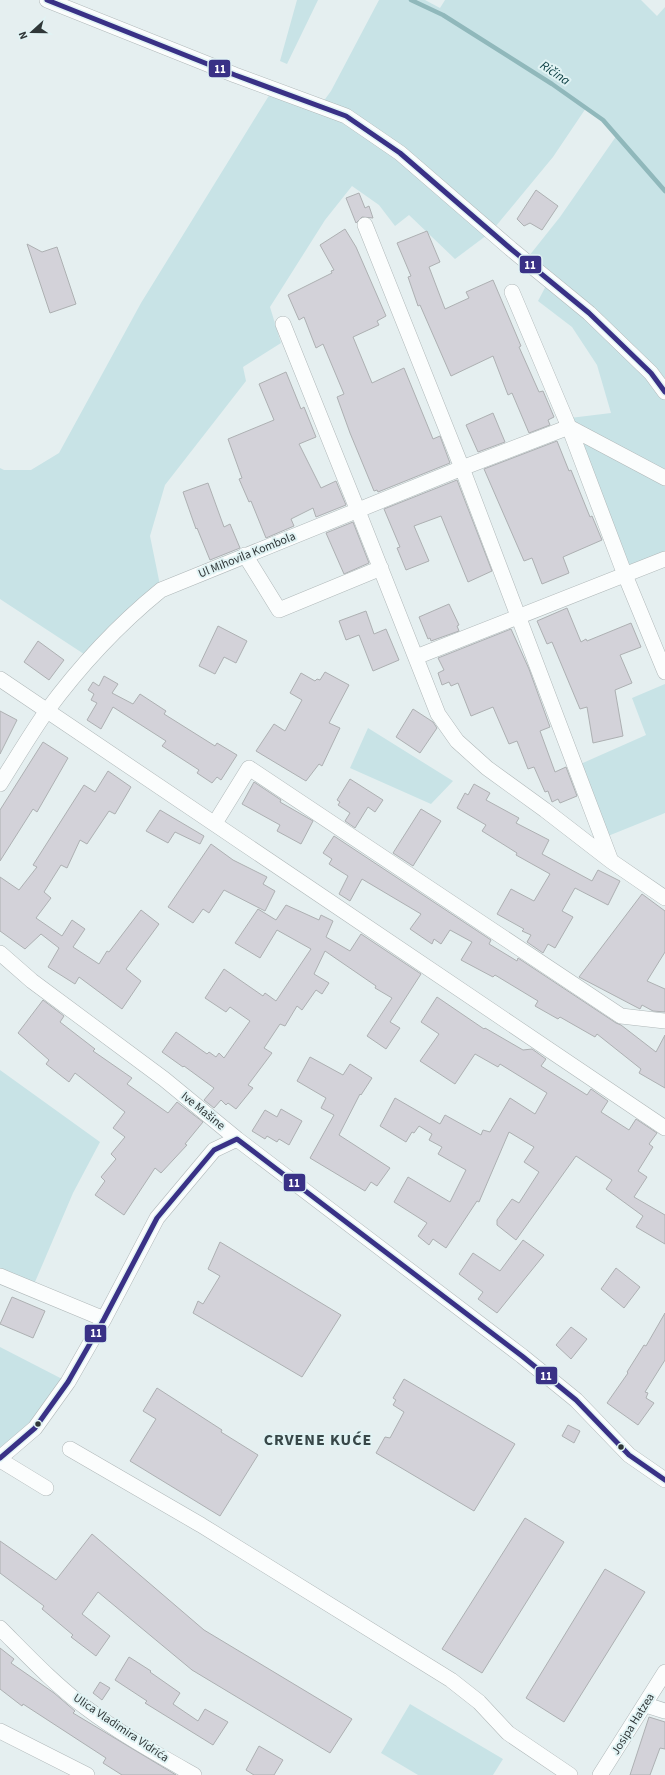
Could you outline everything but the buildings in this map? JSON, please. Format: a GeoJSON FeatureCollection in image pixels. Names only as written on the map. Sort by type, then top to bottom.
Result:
{"type":"FeatureCollection","features":[{"type":"Feature","properties":{"kind":"street"},"geometry":{"type":"LineString","coordinates":[[47,0],[128,31],[235,75],[346,116],[400,153],[511,249],[589,313],[651,373],[665,392]]}},
{"type":"Feature","properties":{"kind":"street"},"geometry":{"type":"LineString","coordinates":[[365,225],[462,468],[611,861]]}},
{"type":"Feature","properties":{"kind":"street"},"geometry":{"type":"LineString","coordinates":[[512,292],[569,427],[625,575],[665,672]]}},
{"type":"Feature","properties":{"kind":"street"},"geometry":{"type":"LineString","coordinates":[[283,324],[438,714],[457,741],[486,768],[545,810],[611,861],[665,898]]}},
{"type":"Feature","properties":{"kind":"street"},"geometry":{"type":"LineString","coordinates":[[569,427],[665,478]]}},
{"type":"Feature","properties":{"kind":"street","name":"Ul Mihovila Kombola"},"geometry":{"type":"LineString","coordinates":[[0,784],[47,712],[90,658],[133,612],[161,590],[462,468],[569,427]]}},
{"type":"Feature","properties":{"kind":"street"},"geometry":{"type":"LineString","coordinates":[[245,555],[279,610],[381,568]]}},
{"type":"Feature","properties":{"kind":"street"},"geometry":{"type":"LineString","coordinates":[[416,657],[665,559]]}},
{"type":"Feature","properties":{"kind":"street"},"geometry":{"type":"LineString","coordinates":[[0,679],[665,1128]]}},
{"type":"Feature","properties":{"kind":"street"},"geometry":{"type":"LineString","coordinates":[[215,823],[249,768],[621,1016],[665,1020]]}},
{"type":"Feature","properties":{"kind":"street","name":"Ive Mašine"},"geometry":{"type":"LineString","coordinates":[[0,954],[32,981],[164,1079],[237,1139],[522,1356],[576,1400],[629,1455],[665,1480]]}},
{"type":"Feature","properties":{"kind":"street"},"geometry":{"type":"LineString","coordinates":[[46,1488],[0,1459],[35,1428],[68,1382],[104,1319],[157,1218],[214,1150],[237,1139]]}},
{"type":"Feature","properties":{"kind":"street"},"geometry":{"type":"LineString","coordinates":[[0,1276],[104,1319]]}},
{"type":"Feature","properties":{"kind":"street"},"geometry":{"type":"LineString","coordinates":[[70,1449],[201,1525],[451,1680],[479,1702],[508,1733],[570,1775]]}},
{"type":"Feature","properties":{"kind":"street","name":"Ulica Vladimira Vidrića"},"geometry":{"type":"LineString","coordinates":[[0,1628],[39,1666],[85,1707],[144,1747],[194,1775]]}},
{"type":"Feature","properties":{"kind":"street","name":"Josipa Hatzea"},"geometry":{"type":"LineString","coordinates":[[600,1775],[646,1705],[665,1672]]}},
{"type":"Feature","properties":{"kind":"street"},"geometry":{"type":"LineString","coordinates":[[646,1705],[665,1710]]}},
{"type":"Feature","properties":{"kind":"street"},"geometry":{"type":"LineString","coordinates":[[0,1731],[87,1775]]}},
{"type":"Feature","properties":{"kind":"shaded area"},"geometry":{"type":"Polygon","coordinates":[[[297,0],[318,0],[287,64],[280,61],[297,0]]]}},
{"type":"Feature","properties":{"kind":"shaded area"},"geometry":{"type":"Polygon","coordinates":[[[379,0],[425,0],[440,8],[445,0],[641,0],[657,16],[665,7],[665,559],[625,575],[570,418],[611,413],[597,365],[572,327],[538,301],[549,280],[525,261],[560,217],[617,135],[603,120],[586,108],[553,157],[491,232],[455,259],[409,215],[395,226],[379,205],[352,186],[325,220],[270,307],[281,343],[243,367],[246,381],[165,485],[150,536],[161,590],[90,658],[0,599],[0,468],[4,470],[31,470],[59,453],[141,303],[273,89],[320,106],[331,91],[379,0]]]}},
{"type":"Feature","properties":{"kind":"shaded area"},"geometry":{"type":"Polygon","coordinates":[[[665,684],[665,813],[603,838],[576,766],[646,735],[632,698],[665,684]]]}},
{"type":"Feature","properties":{"kind":"shaded area"},"geometry":{"type":"Polygon","coordinates":[[[368,728],[453,781],[431,804],[350,768],[368,728]]]}},
{"type":"Feature","properties":{"kind":"shaded area"},"geometry":{"type":"Polygon","coordinates":[[[0,1070],[100,1142],[73,1193],[32,1289],[0,1276],[0,1070]]]}},
{"type":"Feature","properties":{"kind":"shaded area"},"geometry":{"type":"Polygon","coordinates":[[[0,1347],[68,1382],[0,1458],[0,1347]]]}},
{"type":"Feature","properties":{"kind":"shaded area"},"geometry":{"type":"Polygon","coordinates":[[[410,1704],[503,1759],[493,1775],[418,1775],[381,1753],[410,1704]]]}},
{"type":"Feature","properties":{"kind":"waterway","name":"Ričina"},"geometry":{"type":"LineString","coordinates":[[411,0],[443,15],[552,84],[603,120],[665,191]]}},
{"type":"Feature","properties":{"kind":"transit line","name":"11"},"geometry":{"type":"LineString","coordinates":[[47,0],[235,75],[346,116],[400,153],[511,249],[589,313],[651,373],[665,392]]}},
{"type":"Feature","properties":{"kind":"transit line","name":"11"},"geometry":{"type":"LineString","coordinates":[[0,1458],[35,1428],[68,1382],[104,1319],[157,1218],[214,1150],[237,1139],[522,1356],[576,1400],[629,1455],[665,1480]]}},
{"type":"Feature","properties":{"kind":"district","name":"CRVENE KUĆE"},"geometry":{"type":"Point","coordinates":[318,1440]}}]}
